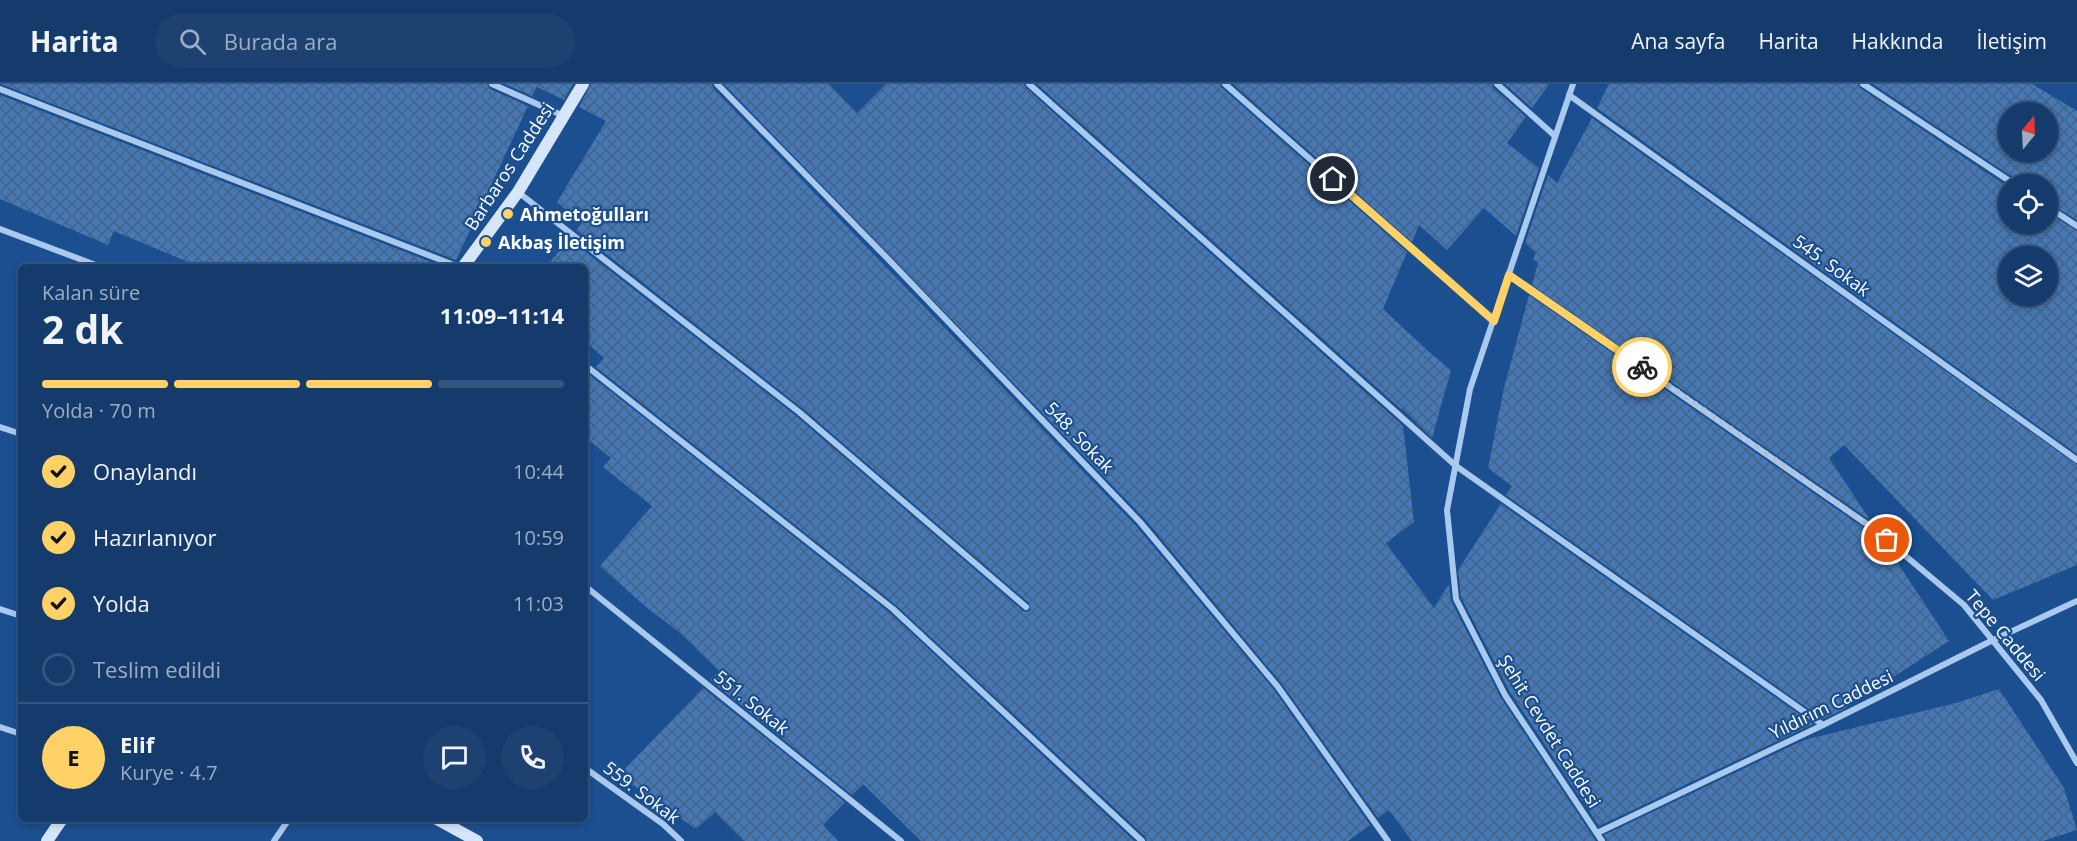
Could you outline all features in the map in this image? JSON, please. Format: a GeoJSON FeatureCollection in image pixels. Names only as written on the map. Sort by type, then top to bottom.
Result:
{"type":"FeatureCollection","features":[{"type":"Feature","properties":{"kind":"main road","name":"Barbaros Caddesi"},"geometry":{"type":"LineString","coordinates":[[463,264],[518,192],[583,84]]}},
{"type":"Feature","properties":{"kind":"main road"},"geometry":{"type":"LineString","coordinates":[[47,841],[60,822]]}},
{"type":"Feature","properties":{"kind":"main road"},"geometry":{"type":"LineString","coordinates":[[442,822],[477,841]]}},
{"type":"Feature","properties":{"kind":"street"},"geometry":{"type":"LineString","coordinates":[[492,84],[564,116]]}},
{"type":"Feature","properties":{"kind":"street","name":"548. Sokak"},"geometry":{"type":"LineString","coordinates":[[717,84],[1140,522],[1278,687],[1388,841]]}},
{"type":"Feature","properties":{"kind":"street"},"geometry":{"type":"LineString","coordinates":[[1029,84],[1456,466],[1823,725]]}},
{"type":"Feature","properties":{"kind":"street"},"geometry":{"type":"LineString","coordinates":[[1225,84],[1494,321]]}},
{"type":"Feature","properties":{"kind":"street"},"geometry":{"type":"LineString","coordinates":[[1497,84],[1555,136]]}},
{"type":"Feature","properties":{"kind":"street","name":"Şehit Cevdet Caddesi"},"geometry":{"type":"LineString","coordinates":[[1573,84],[1470,389],[1447,510],[1456,598],[1505,695],[1602,841]]}},
{"type":"Feature","properties":{"kind":"street"},"geometry":{"type":"LineString","coordinates":[[1863,84],[1999,174]]}},
{"type":"Feature","properties":{"kind":"street"},"geometry":{"type":"LineString","coordinates":[[0,89],[453,264]]}},
{"type":"Feature","properties":{"kind":"street","name":"545. Sokak"},"geometry":{"type":"LineString","coordinates":[[1569,95],[2077,460]]}},
{"type":"Feature","properties":{"kind":"street"},"geometry":{"type":"LineString","coordinates":[[518,192],[799,412],[1026,607]]}},
{"type":"Feature","properties":{"kind":"street"},"geometry":{"type":"LineString","coordinates":[[2058,214],[2077,226]]}},
{"type":"Feature","properties":{"kind":"street"},"geometry":{"type":"LineString","coordinates":[[0,229],[93,264]]}},
{"type":"Feature","properties":{"kind":"street","name":"Tepe Caddesi"},"geometry":{"type":"LineString","coordinates":[[1509,275],[1871,527],[1964,605],[2041,700],[2077,763]]}},
{"type":"Feature","properties":{"kind":"street"},"geometry":{"type":"LineString","coordinates":[[588,368],[893,609],[1142,841]]}},
{"type":"Feature","properties":{"kind":"street"},"geometry":{"type":"LineString","coordinates":[[0,427],[18,433]]}},
{"type":"Feature","properties":{"kind":"street","name":"551. Sokak"},"geometry":{"type":"LineString","coordinates":[[588,588],[901,841]]}},
{"type":"Feature","properties":{"kind":"street","name":"Yıldırım Caddesi"},"geometry":{"type":"LineString","coordinates":[[1597,833],[2077,601]]}},
{"type":"Feature","properties":{"kind":"street"},"geometry":{"type":"LineString","coordinates":[[0,609],[18,615]]}},
{"type":"Feature","properties":{"kind":"street"},"geometry":{"type":"LineString","coordinates":[[0,727],[18,733]]}},
{"type":"Feature","properties":{"kind":"street","name":"559. Sokak"},"geometry":{"type":"LineString","coordinates":[[588,770],[663,824],[681,841]]}},
{"type":"Feature","properties":{"kind":"street"},"geometry":{"type":"LineString","coordinates":[[274,841],[287,822]]}},
{"type":"Feature","properties":{"kind":"building"},"geometry":{"type":"Polygon","coordinates":[[[1,84],[487,84],[490,89],[528,106],[456,260],[1,84]]]}},
{"type":"Feature","properties":{"kind":"building"},"geometry":{"type":"Polygon","coordinates":[[[505,84],[573,84],[564,100],[537,87],[532,96],[505,84]]]}},
{"type":"Feature","properties":{"kind":"building"},"geometry":{"type":"Polygon","coordinates":[[[591,84],[712,84],[713,88],[1136,526],[1274,690],[1370,825],[1348,841],[1147,841],[1146,837],[896,605],[596,367],[604,358],[588,344],[588,264],[548,264],[569,239],[796,416],[1023,611],[1030,610],[1029,603],[802,408],[576,230],[582,223],[557,202],[606,121],[579,107],[591,84]]]}},
{"type":"Feature","properties":{"kind":"building"},"geometry":{"type":"Polygon","coordinates":[[[724,84],[829,84],[857,113],[886,84],[1024,84],[1403,426],[1414,522],[1386,543],[1434,608],[1449,584],[1451,601],[1501,698],[1596,841],[1412,841],[1389,810],[1378,818],[1282,684],[1144,518],[724,84]]]}},
{"type":"Feature","properties":{"kind":"building"},"geometry":{"type":"Polygon","coordinates":[[[1037,84],[1220,84],[1407,252],[1383,309],[1451,370],[1432,438],[1401,407],[1402,410],[1037,84]]]}},
{"type":"Feature","properties":{"kind":"building"},"geometry":{"type":"Polygon","coordinates":[[[1233,84],[1492,84],[1493,88],[1526,117],[1507,143],[1539,168],[1516,236],[1484,208],[1447,250],[1419,225],[1412,242],[1233,84]]]}},
{"type":"Feature","properties":{"kind":"building"},"geometry":{"type":"Polygon","coordinates":[[[1505,84],[1549,84],[1532,108],[1505,84]]]}},
{"type":"Feature","properties":{"kind":"building"},"geometry":{"type":"Polygon","coordinates":[[[1609,84],[1858,84],[1860,88],[1998,180],[1998,234],[2058,234],[2058,219],[2077,231],[2077,454],[1597,108],[1609,84]]]}},
{"type":"Feature","properties":{"kind":"building"},"geometry":{"type":"Polygon","coordinates":[[[1873,84],[2032,84],[2077,111],[2077,220],[2058,208],[2058,174],[2008,174],[1873,84]]]}},
{"type":"Feature","properties":{"kind":"building"},"geometry":{"type":"Polygon","coordinates":[[[0,95],[436,264],[193,264],[114,231],[108,245],[0,199],[0,95]]]}},
{"type":"Feature","properties":{"kind":"building"},"geometry":{"type":"Polygon","coordinates":[[[1592,118],[2077,465],[2077,565],[1993,600],[1844,445],[1829,458],[1870,520],[1532,285],[1538,263],[1533,259],[1536,253],[1525,243],[1548,175],[1557,183],[1592,118]]]}},
{"type":"Feature","properties":{"kind":"building"},"geometry":{"type":"Polygon","coordinates":[[[1529,295],[1868,531],[1888,548],[1949,641],[1842,710],[1823,719],[1506,495],[1512,486],[1488,468],[1504,388],[1529,295]]]}},
{"type":"Feature","properties":{"kind":"building"},"geometry":{"type":"Polygon","coordinates":[[[590,375],[890,613],[1134,841],[921,841],[863,784],[852,795],[710,680],[719,671],[679,632],[646,607],[600,566],[652,506],[603,467],[611,458],[588,439],[588,377],[590,375]]]}},
{"type":"Feature","properties":{"kind":"building"},"geometry":{"type":"Polygon","coordinates":[[[1501,504],[1813,724],[1599,826],[1510,692],[1461,597],[1458,570],[1501,504]]]}},
{"type":"Feature","properties":{"kind":"building"},"geometry":{"type":"Polygon","coordinates":[[[703,688],[845,802],[823,825],[838,841],[744,841],[715,812],[696,829],[619,775],[703,688]]]}},
{"type":"Feature","properties":{"kind":"building"},"geometry":{"type":"Polygon","coordinates":[[[1999,689],[2064,788],[2077,830],[2043,841],[1607,841],[1604,835],[1804,740],[1956,703],[1999,689]]]}},
{"type":"Feature","properties":{"kind":"way so far"},"geometry":{"type":"LineString","coordinates":[[1642,367],[1887,540]]}},
{"type":"Feature","properties":{"kind":"place","name":"Ahmetoğulları"},"geometry":{"type":"Point","coordinates":[508,214]}},
{"type":"Feature","properties":{"kind":"place","name":"Akbaş İletişim"},"geometry":{"type":"Point","coordinates":[486,242]}},
{"type":"Feature","properties":{"kind":"route"},"geometry":{"type":"LineString","coordinates":[[1333,179],[1494,321],[1509,275],[1642,367]]}}]}
